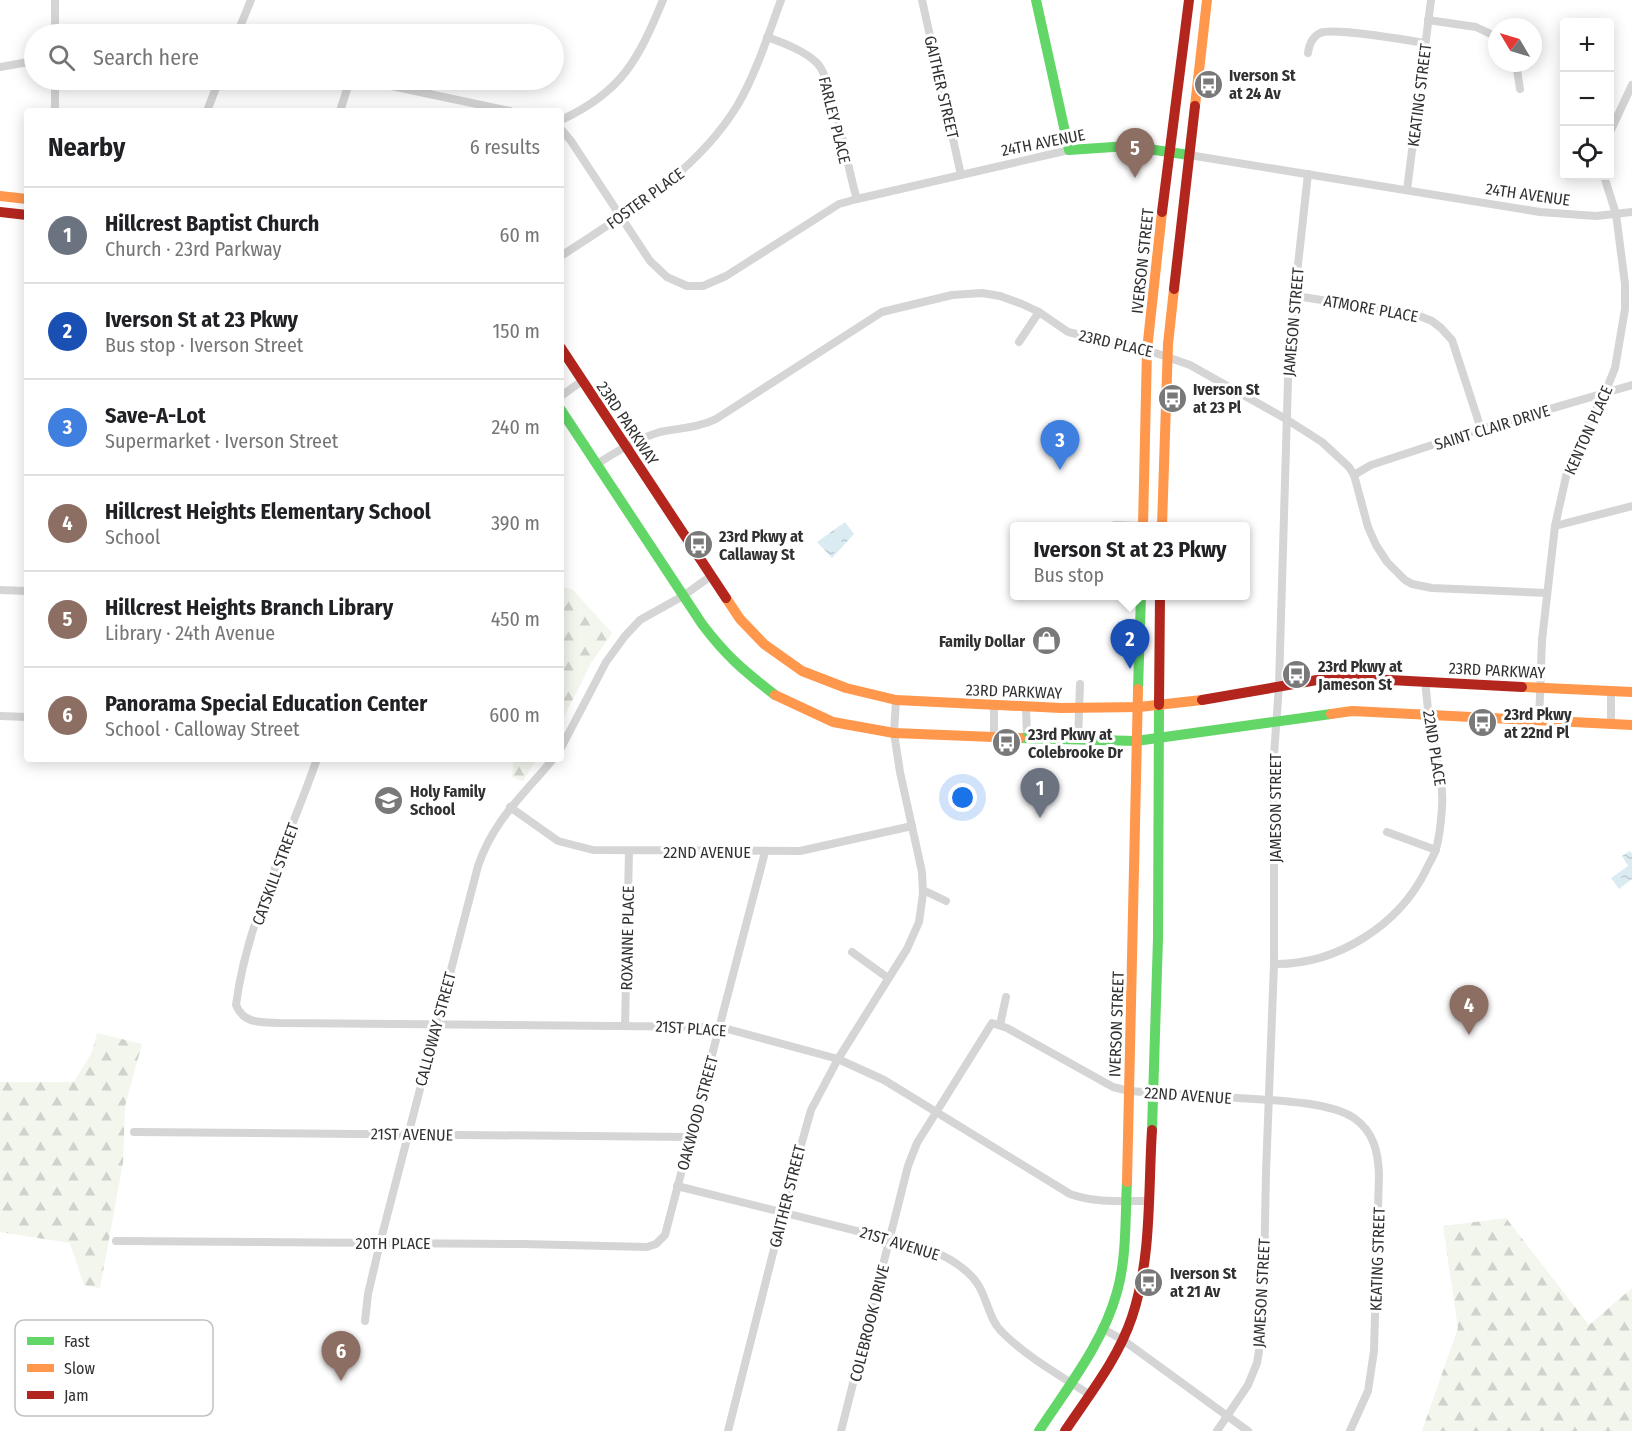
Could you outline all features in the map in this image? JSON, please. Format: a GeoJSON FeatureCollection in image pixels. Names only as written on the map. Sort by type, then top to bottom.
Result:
{"type":"FeatureCollection","features":[{"type":"Feature","properties":{"kind":"street"},"geometry":{"type":"LineString","coordinates":[[55,0],[55,24]]}},
{"type":"Feature","properties":{"kind":"street"},"geometry":{"type":"LineString","coordinates":[[241,24],[251,0]]}},
{"type":"Feature","properties":{"kind":"street"},"geometry":{"type":"LineString","coordinates":[[564,118],[600,99],[629,68],[640,51],[663,0]]}},
{"type":"Feature","properties":{"kind":"street","name":"FOSTER PLACE"},"geometry":{"type":"LineString","coordinates":[[564,254],[657,192],[693,162],[738,104],[767,37],[780,0]]}},
{"type":"Feature","properties":{"kind":"street","name":"GAITHER STREET"},"geometry":{"type":"LineString","coordinates":[[922,0],[962,175]]}},
{"type":"Feature","properties":{"kind":"street"},"geometry":{"type":"LineString","coordinates":[[1036,0],[1070,150]]}},
{"type":"Feature","properties":{"kind":"street","name":"IVERSON STREET"},"geometry":{"type":"LineString","coordinates":[[1143,522],[1147,350],[1189,0]]}},
{"type":"Feature","properties":{"kind":"street","name":"IVERSON STREET"},"geometry":{"type":"LineString","coordinates":[[1162,522],[1167,355],[1207,0]]}},
{"type":"Feature","properties":{"kind":"street","name":"KEATING STREET"},"geometry":{"type":"LineString","coordinates":[[1407,190],[1431,0]]}},
{"type":"Feature","properties":{"kind":"street"},"geometry":{"type":"LineString","coordinates":[[1428,20],[1476,27],[1488,33]]}},
{"type":"Feature","properties":{"kind":"street"},"geometry":{"type":"LineString","coordinates":[[1308,53],[1313,39],[1323,32],[1368,35],[1425,43]]}},
{"type":"Feature","properties":{"kind":"street","name":"FARLEY PLACE"},"geometry":{"type":"LineString","coordinates":[[767,37],[814,60],[823,69],[832,96],[856,199]]}},
{"type":"Feature","properties":{"kind":"street"},"geometry":{"type":"LineString","coordinates":[[0,67],[24,63]]}},
{"type":"Feature","properties":{"kind":"street"},"geometry":{"type":"LineString","coordinates":[[1517,72],[1520,89]]}},
{"type":"Feature","properties":{"kind":"street"},"geometry":{"type":"LineString","coordinates":[[1613,126],[1632,85]]}},
{"type":"Feature","properties":{"kind":"street"},"geometry":{"type":"LineString","coordinates":[[55,90],[56,108]]}},
{"type":"Feature","properties":{"kind":"street"},"geometry":{"type":"LineString","coordinates":[[208,108],[215,90]]}},
{"type":"Feature","properties":{"kind":"street"},"geometry":{"type":"LineString","coordinates":[[341,108],[347,90]]}},
{"type":"Feature","properties":{"kind":"street"},"geometry":{"type":"LineString","coordinates":[[410,90],[496,108]]}},
{"type":"Feature","properties":{"kind":"street","name":"24TH AVENUE"},"geometry":{"type":"LineString","coordinates":[[564,133],[645,254],[659,270],[675,282],[695,287],[711,284],[736,271],[826,212],[856,199],[1070,150],[1128,146],[1540,212],[1578,216],[1632,212]]}},
{"type":"Feature","properties":{"kind":"street","name":"JAMESON STREET"},"geometry":{"type":"LineString","coordinates":[[1217,1431],[1248,1385],[1261,1344],[1274,964],[1276,721],[1279,685],[1286,419],[1289,346],[1308,174]]}},
{"type":"Feature","properties":{"kind":"street","name":"KENTON PLACE"},"geometry":{"type":"LineString","coordinates":[[1539,721],[1546,593],[1555,526],[1568,472],[1584,431],[1605,393],[1615,368],[1625,309],[1625,284],[1616,214],[1605,180]]}},
{"type":"Feature","properties":{"kind":"street"},"geometry":{"type":"LineString","coordinates":[[0,196],[24,200]]}},
{"type":"Feature","properties":{"kind":"street"},"geometry":{"type":"LineString","coordinates":[[0,212],[24,215]]}},
{"type":"Feature","properties":{"kind":"street","name":"23RD PLACE"},"geometry":{"type":"LineString","coordinates":[[597,464],[625,446],[652,435],[716,419],[882,312],[952,295],[982,293],[1000,296],[1039,312],[1068,332],[1167,355],[1190,365],[1286,419],[1331,449],[1354,475],[1368,527],[1376,545],[1387,562],[1412,584],[1432,588],[1546,593]]}},
{"type":"Feature","properties":{"kind":"street","name":"ATMORE PLACE"},"geometry":{"type":"LineString","coordinates":[[1296,296],[1417,315],[1432,321],[1452,340],[1481,429]]}},
{"type":"Feature","properties":{"kind":"street"},"geometry":{"type":"LineString","coordinates":[[1019,342],[1039,312]]}},
{"type":"Feature","properties":{"kind":"street","name":"23RD PARKWAY"},"geometry":{"type":"LineString","coordinates":[[564,353],[740,619],[764,644],[791,664],[823,681],[896,700],[1079,708],[1139,707],[1186,703],[1279,685],[1352,678],[1632,692]]}},
{"type":"Feature","properties":{"kind":"street"},"geometry":{"type":"LineString","coordinates":[[564,394],[582,381]]}},
{"type":"Feature","properties":{"kind":"street","name":"SAINT CLAIR DRIVE"},"geometry":{"type":"LineString","coordinates":[[1354,475],[1371,465],[1481,429],[1632,385]]}},
{"type":"Feature","properties":{"kind":"street"},"geometry":{"type":"LineString","coordinates":[[564,414],[683,596],[720,648],[738,667],[780,699],[833,722],[894,733],[1136,741],[1352,711],[1632,725]]}},
{"type":"Feature","properties":{"kind":"street"},"geometry":{"type":"LineString","coordinates":[[1555,526],[1632,506]]}},
{"type":"Feature","properties":{"kind":"street"},"geometry":{"type":"LineString","coordinates":[[564,742],[614,649],[640,620],[683,596],[711,576]]}},
{"type":"Feature","properties":{"kind":"street"},"geometry":{"type":"LineString","coordinates":[[0,590],[24,591]]}},
{"type":"Feature","properties":{"kind":"street","name":"IVERSON STREET"},"geometry":{"type":"LineString","coordinates":[[1039,1431],[1103,1329],[1117,1292],[1125,1240],[1141,600]]}},
{"type":"Feature","properties":{"kind":"street"},"geometry":{"type":"LineString","coordinates":[[1065,1431],[1123,1340],[1140,1289],[1146,1251],[1155,1093],[1159,926],[1160,600]]}},
{"type":"Feature","properties":{"kind":"street","name":"22ND PLACE"},"geometry":{"type":"LineString","coordinates":[[1274,964],[1294,964],[1348,947],[1368,935],[1390,917],[1419,884],[1436,850],[1442,808],[1442,788],[1428,715],[1425,681]]}},
{"type":"Feature","properties":{"kind":"street"},"geometry":{"type":"LineString","coordinates":[[1078,740],[1080,684]]}},
{"type":"Feature","properties":{"kind":"street"},"geometry":{"type":"LineString","coordinates":[[1611,691],[1611,724]]}},
{"type":"Feature","properties":{"kind":"street","name":"GAITHER STREET"},"geometry":{"type":"LineString","coordinates":[[728,1431],[783,1212],[812,1110],[838,1059],[915,934],[922,909],[922,872],[900,772],[894,733],[896,700]]}},
{"type":"Feature","properties":{"kind":"street"},"geometry":{"type":"LineString","coordinates":[[994,705],[994,737]]}},
{"type":"Feature","properties":{"kind":"street"},"geometry":{"type":"LineString","coordinates":[[1026,707],[1027,738]]}},
{"type":"Feature","properties":{"kind":"street"},"geometry":{"type":"LineString","coordinates":[[0,716],[24,717]]}},
{"type":"Feature","properties":{"kind":"street","name":"CATSKILL STREET"},"geometry":{"type":"LineString","coordinates":[[238,991],[249,945],[266,893],[316,762]]}},
{"type":"Feature","properties":{"kind":"street","name":"CALLOWAY STREET"},"geometry":{"type":"LineString","coordinates":[[365,1321],[368,1294],[407,1134],[483,850],[510,807],[550,762]]}},
{"type":"Feature","properties":{"kind":"street","name":"22ND AVENUE"},"geometry":{"type":"LineString","coordinates":[[510,807],[558,841],[592,850],[800,851],[912,826]]}},
{"type":"Feature","properties":{"kind":"street"},"geometry":{"type":"LineString","coordinates":[[1388,832],[1436,850]]}},
{"type":"Feature","properties":{"kind":"street","name":"ROXANNE PLACE"},"geometry":{"type":"LineString","coordinates":[[625,1024],[629,851]]}},
{"type":"Feature","properties":{"kind":"street","name":"OAKWOOD STREET"},"geometry":{"type":"LineString","coordinates":[[665,1235],[765,852]]}},
{"type":"Feature","properties":{"kind":"street"},"geometry":{"type":"LineString","coordinates":[[923,890],[946,901]]}},
{"type":"Feature","properties":{"kind":"street"},"geometry":{"type":"LineString","coordinates":[[852,952],[888,978]]}},
{"type":"Feature","properties":{"kind":"street","name":"21ST PLACE"},"geometry":{"type":"LineString","coordinates":[[238,991],[236,1009],[244,1018],[252,1021],[720,1027],[838,1059],[884,1080],[1070,1194],[1096,1201],[1148,1201]]}},
{"type":"Feature","properties":{"kind":"street"},"geometry":{"type":"LineString","coordinates":[[996,1024],[1006,997]]}},
{"type":"Feature","properties":{"kind":"street","name":"22ND AVENUE"},"geometry":{"type":"LineString","coordinates":[[996,1024],[1113,1087],[1129,1091],[1269,1100],[1329,1107]]}},
{"type":"Feature","properties":{"kind":"street","name":"COLEBROOK DRIVE"},"geometry":{"type":"LineString","coordinates":[[841,1431],[908,1166],[917,1143],[935,1111],[996,1024]]}},
{"type":"Feature","properties":{"kind":"street","name":"KEATING STREET"},"geometry":{"type":"LineString","coordinates":[[1329,1107],[1354,1118],[1373,1139],[1378,1152],[1374,1351],[1368,1391],[1350,1431]]}},
{"type":"Feature","properties":{"kind":"street","name":"21ST AVENUE"},"geometry":{"type":"LineString","coordinates":[[134,1132],[690,1137]]}},
{"type":"Feature","properties":{"kind":"street","name":"21ST AVENUE"},"geometry":{"type":"LineString","coordinates":[[677,1186],[936,1252],[974,1279],[1001,1332],[1017,1346],[1090,1395]]}},
{"type":"Feature","properties":{"kind":"street","name":"20TH PLACE"},"geometry":{"type":"LineString","coordinates":[[116,1241],[647,1247],[656,1244],[665,1235]]}},
{"type":"Feature","properties":{"kind":"street"},"geometry":{"type":"LineString","coordinates":[[1103,1329],[1123,1340],[1248,1431]]}},
{"type":"Feature","properties":{"kind":"green space"},"geometry":{"type":"Polygon","coordinates":[[[564,587],[573,590],[612,633],[591,663],[564,717],[564,587]]]}},
{"type":"Feature","properties":{"kind":"green space"},"geometry":{"type":"Polygon","coordinates":[[[514,762],[535,762],[523,781],[512,777],[514,762]]]}},
{"type":"Feature","properties":{"kind":"green space"},"geometry":{"type":"Polygon","coordinates":[[[97,1033],[142,1044],[125,1106],[123,1163],[100,1288],[84,1285],[70,1243],[0,1232],[0,1082],[74,1082],[92,1052],[97,1033]]]}},
{"type":"Feature","properties":{"kind":"green space"},"geometry":{"type":"Polygon","coordinates":[[[1506,1218],[1589,1325],[1632,1288],[1632,1431],[1422,1431],[1458,1328],[1443,1226],[1506,1218]]]}},
{"type":"Feature","properties":{"kind":"water"},"geometry":{"type":"Polygon","coordinates":[[[845,522],[854,534],[832,558],[817,542],[845,522]]]}},
{"type":"Feature","properties":{"kind":"water"},"geometry":{"type":"Polygon","coordinates":[[[1630,851],[1632,879],[1619,889],[1611,878],[1628,866],[1622,856],[1630,851]]]}},
{"type":"Feature","properties":{"kind":"traffic: fast"},"geometry":{"type":"LineString","coordinates":[[1036,0],[1069,150],[1128,146],[1189,155]]}},
{"type":"Feature","properties":{"kind":"traffic: fast"},"geometry":{"type":"LineString","coordinates":[[564,415],[702,624],[736,662],[775,695]]}},
{"type":"Feature","properties":{"kind":"traffic: fast"},"geometry":{"type":"LineString","coordinates":[[1138,689],[1141,600]]}},
{"type":"Feature","properties":{"kind":"traffic: fast"},"geometry":{"type":"LineString","coordinates":[[1152,1130],[1158,938],[1159,705]]}},
{"type":"Feature","properties":{"kind":"traffic: fast"},"geometry":{"type":"LineString","coordinates":[[1020,738],[1136,741],[1331,714]]}},
{"type":"Feature","properties":{"kind":"traffic: fast"},"geometry":{"type":"LineString","coordinates":[[1039,1431],[1084,1364],[1111,1311],[1122,1265],[1127,1182]]}},
{"type":"Feature","properties":{"kind":"traffic: slow"},"geometry":{"type":"LineString","coordinates":[[1195,106],[1207,0]]}},
{"type":"Feature","properties":{"kind":"traffic: slow"},"geometry":{"type":"LineString","coordinates":[[0,196],[24,199]]}},
{"type":"Feature","properties":{"kind":"traffic: slow"},"geometry":{"type":"LineString","coordinates":[[1143,522],[1147,350],[1162,212]]}},
{"type":"Feature","properties":{"kind":"traffic: slow"},"geometry":{"type":"LineString","coordinates":[[1162,522],[1168,344],[1174,289]]}},
{"type":"Feature","properties":{"kind":"traffic: slow"},"geometry":{"type":"LineString","coordinates":[[726,598],[740,619],[764,644],[802,671],[846,688],[896,700],[1061,708],[1139,707],[1202,700]]}},
{"type":"Feature","properties":{"kind":"traffic: slow"},"geometry":{"type":"LineString","coordinates":[[1522,687],[1632,692]]}},
{"type":"Feature","properties":{"kind":"traffic: slow"},"geometry":{"type":"LineString","coordinates":[[1127,1182],[1138,689]]}},
{"type":"Feature","properties":{"kind":"traffic: slow"},"geometry":{"type":"LineString","coordinates":[[775,695],[833,722],[894,733],[1020,738]]}},
{"type":"Feature","properties":{"kind":"traffic: slow"},"geometry":{"type":"LineString","coordinates":[[1331,714],[1352,711],[1632,725]]}},
{"type":"Feature","properties":{"kind":"traffic: jam"},"geometry":{"type":"LineString","coordinates":[[1162,212],[1189,0]]}},
{"type":"Feature","properties":{"kind":"traffic: jam"},"geometry":{"type":"LineString","coordinates":[[1174,289],[1195,106]]}},
{"type":"Feature","properties":{"kind":"traffic: jam"},"geometry":{"type":"LineString","coordinates":[[0,212],[24,215]]}},
{"type":"Feature","properties":{"kind":"traffic: jam"},"geometry":{"type":"LineString","coordinates":[[564,353],[726,598]]}},
{"type":"Feature","properties":{"kind":"traffic: jam"},"geometry":{"type":"LineString","coordinates":[[1159,705],[1160,600]]}},
{"type":"Feature","properties":{"kind":"traffic: jam"},"geometry":{"type":"LineString","coordinates":[[1202,700],[1317,680],[1352,678],[1522,687]]}},
{"type":"Feature","properties":{"kind":"traffic: jam"},"geometry":{"type":"LineString","coordinates":[[1065,1431],[1111,1362],[1132,1317],[1146,1248],[1152,1130]]}},
{"type":"Feature","properties":{"kind":"place","name":"Iverson St at 24 Av"},"geometry":{"type":"Point","coordinates":[1208,84]}},
{"type":"Feature","properties":{"kind":"place","name":"Hillcrest Heights Branch Library"},"geometry":{"type":"Point","coordinates":[1135,178]}},
{"type":"Feature","properties":{"kind":"place","name":"Iverson St at 23 Pl"},"geometry":{"type":"Point","coordinates":[1172,398]}},
{"type":"Feature","properties":{"kind":"place","name":"Save-A-Lot"},"geometry":{"type":"Point","coordinates":[1060,470]}},
{"type":"Feature","properties":{"kind":"place","name":"23rd Pkwy at Callaway St"},"geometry":{"type":"Point","coordinates":[698,545]}},
{"type":"Feature","properties":{"kind":"place","name":"Family Dollar"},"geometry":{"type":"Point","coordinates":[1046,641]}},
{"type":"Feature","properties":{"kind":"place","name":"Iverson St at 23 Pkwy"},"geometry":{"type":"Point","coordinates":[1130,669]}},
{"type":"Feature","properties":{"kind":"place","name":"23rd Pkwy at Jameson St"},"geometry":{"type":"Point","coordinates":[1297,675]}},
{"type":"Feature","properties":{"kind":"place","name":"23rd Pkwy at 22nd Pl"},"geometry":{"type":"Point","coordinates":[1483,723]}},
{"type":"Feature","properties":{"kind":"place","name":"23rd Pkwy at Colebrooke Dr"},"geometry":{"type":"Point","coordinates":[1007,743]}},
{"type":"Feature","properties":{"kind":"place","name":"Holy Family School"},"geometry":{"type":"Point","coordinates":[389,800]}},
{"type":"Feature","properties":{"kind":"place","name":"Hillcrest Baptist Church"},"geometry":{"type":"Point","coordinates":[1040,818]}},
{"type":"Feature","properties":{"kind":"place","name":"Hillcrest Heights Elementary School"},"geometry":{"type":"Point","coordinates":[1469,1035]}},
{"type":"Feature","properties":{"kind":"place","name":"Iverson St at 21 Av"},"geometry":{"type":"Point","coordinates":[1149,1282]}},
{"type":"Feature","properties":{"kind":"place","name":"Panorama Special Education Center"},"geometry":{"type":"Point","coordinates":[341,1381]}}]}
